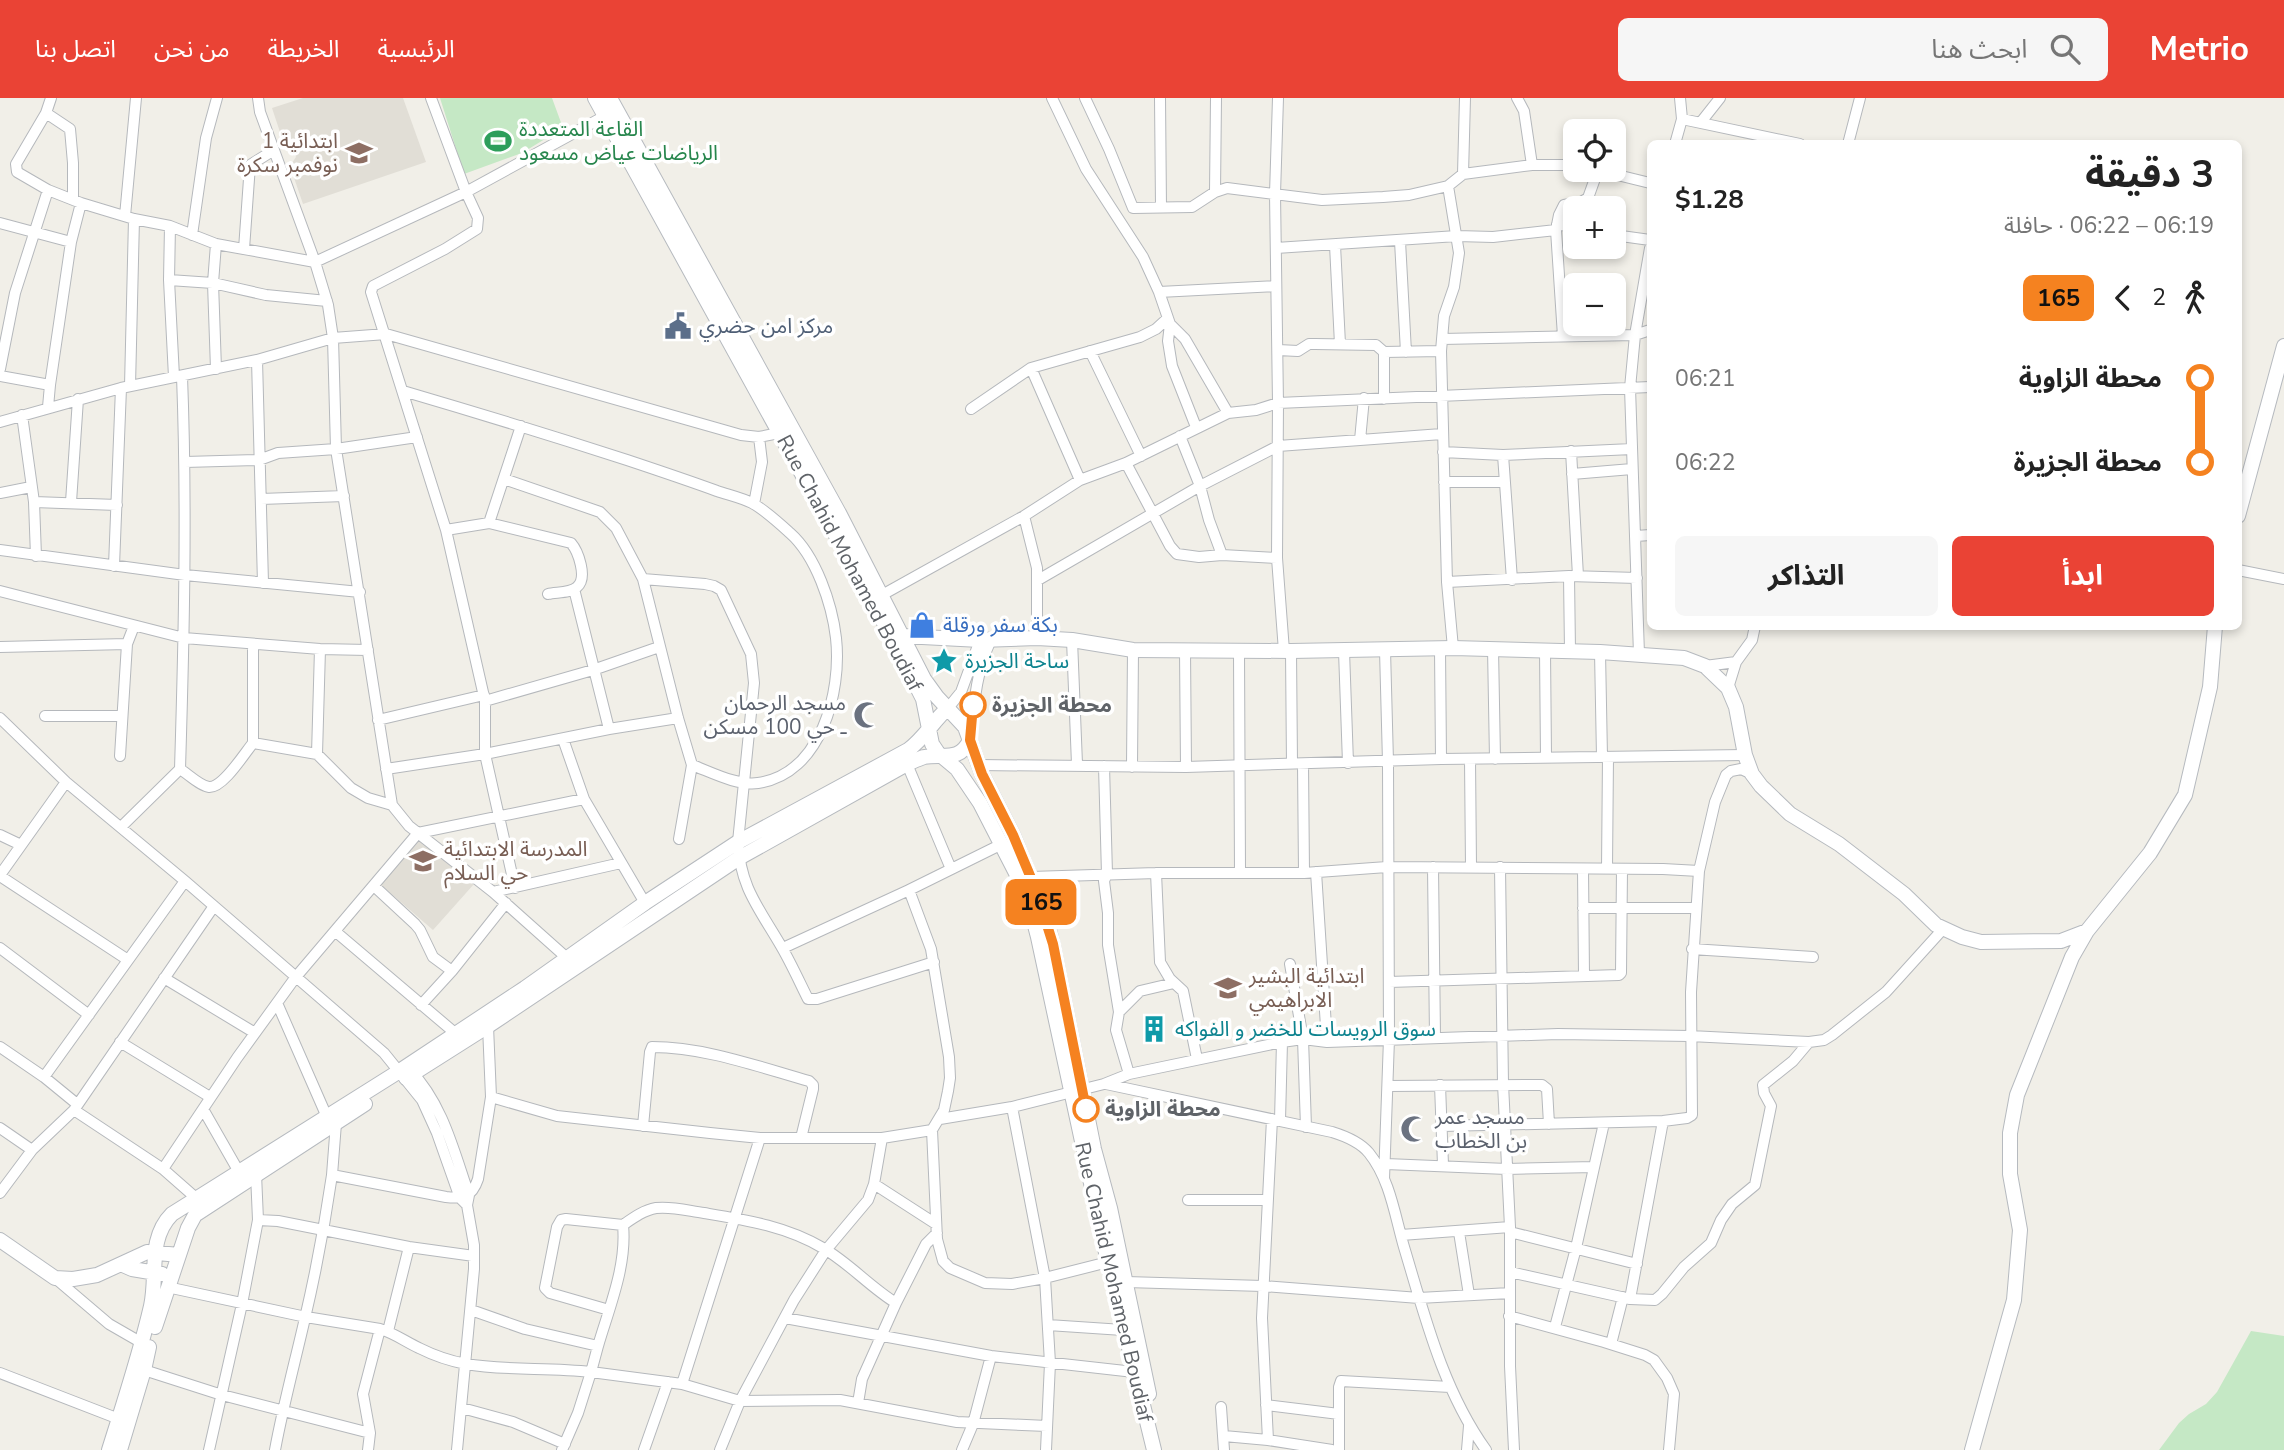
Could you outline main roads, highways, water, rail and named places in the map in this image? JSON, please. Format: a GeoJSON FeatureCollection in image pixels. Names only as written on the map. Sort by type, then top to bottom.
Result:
{"type":"FeatureCollection","features":[{"type":"Feature","properties":{"kind":"place","name":"القاعة المتعددة الرياضات عياض مسعود"},"geometry":{"type":"Point","coordinates":[498,141]}},
{"type":"Feature","properties":{"kind":"place","name":"ابتدائية 1 نوفمبر سكرة"},"geometry":{"type":"Point","coordinates":[359,153]}},
{"type":"Feature","properties":{"kind":"place","name":"مركز امن حضري"},"geometry":{"type":"Point","coordinates":[678,326]}},
{"type":"Feature","properties":{"kind":"place","name":"بكة سفر ورقلة"},"geometry":{"type":"Point","coordinates":[922,625]}},
{"type":"Feature","properties":{"kind":"place","name":"ساحة الجزيرة"},"geometry":{"type":"Point","coordinates":[944,661]}},
{"type":"Feature","properties":{"kind":"place","name":"محطة الجزيرة"},"geometry":{"type":"Point","coordinates":[973,705]}},
{"type":"Feature","properties":{"kind":"place","name":"مسجد الرحمان ـ حي 100 مسكن"},"geometry":{"type":"Point","coordinates":[867,715]}},
{"type":"Feature","properties":{"kind":"place","name":"المدرسة الابتدائية حي السلام"},"geometry":{"type":"Point","coordinates":[423,861]}},
{"type":"Feature","properties":{"kind":"place","name":"ابتدائية البشير الابراهيمي"},"geometry":{"type":"Point","coordinates":[1228,988]}},
{"type":"Feature","properties":{"kind":"place","name":"سوق الرويسات للخضر و الفواكه"},"geometry":{"type":"Point","coordinates":[1154,1029]}},
{"type":"Feature","properties":{"kind":"place","name":"محطة الزاوية"},"geometry":{"type":"Point","coordinates":[1086,1109]}},
{"type":"Feature","properties":{"kind":"place","name":"مسجد عمر بن الخطاب"},"geometry":{"type":"Point","coordinates":[1414,1129]}}]}
